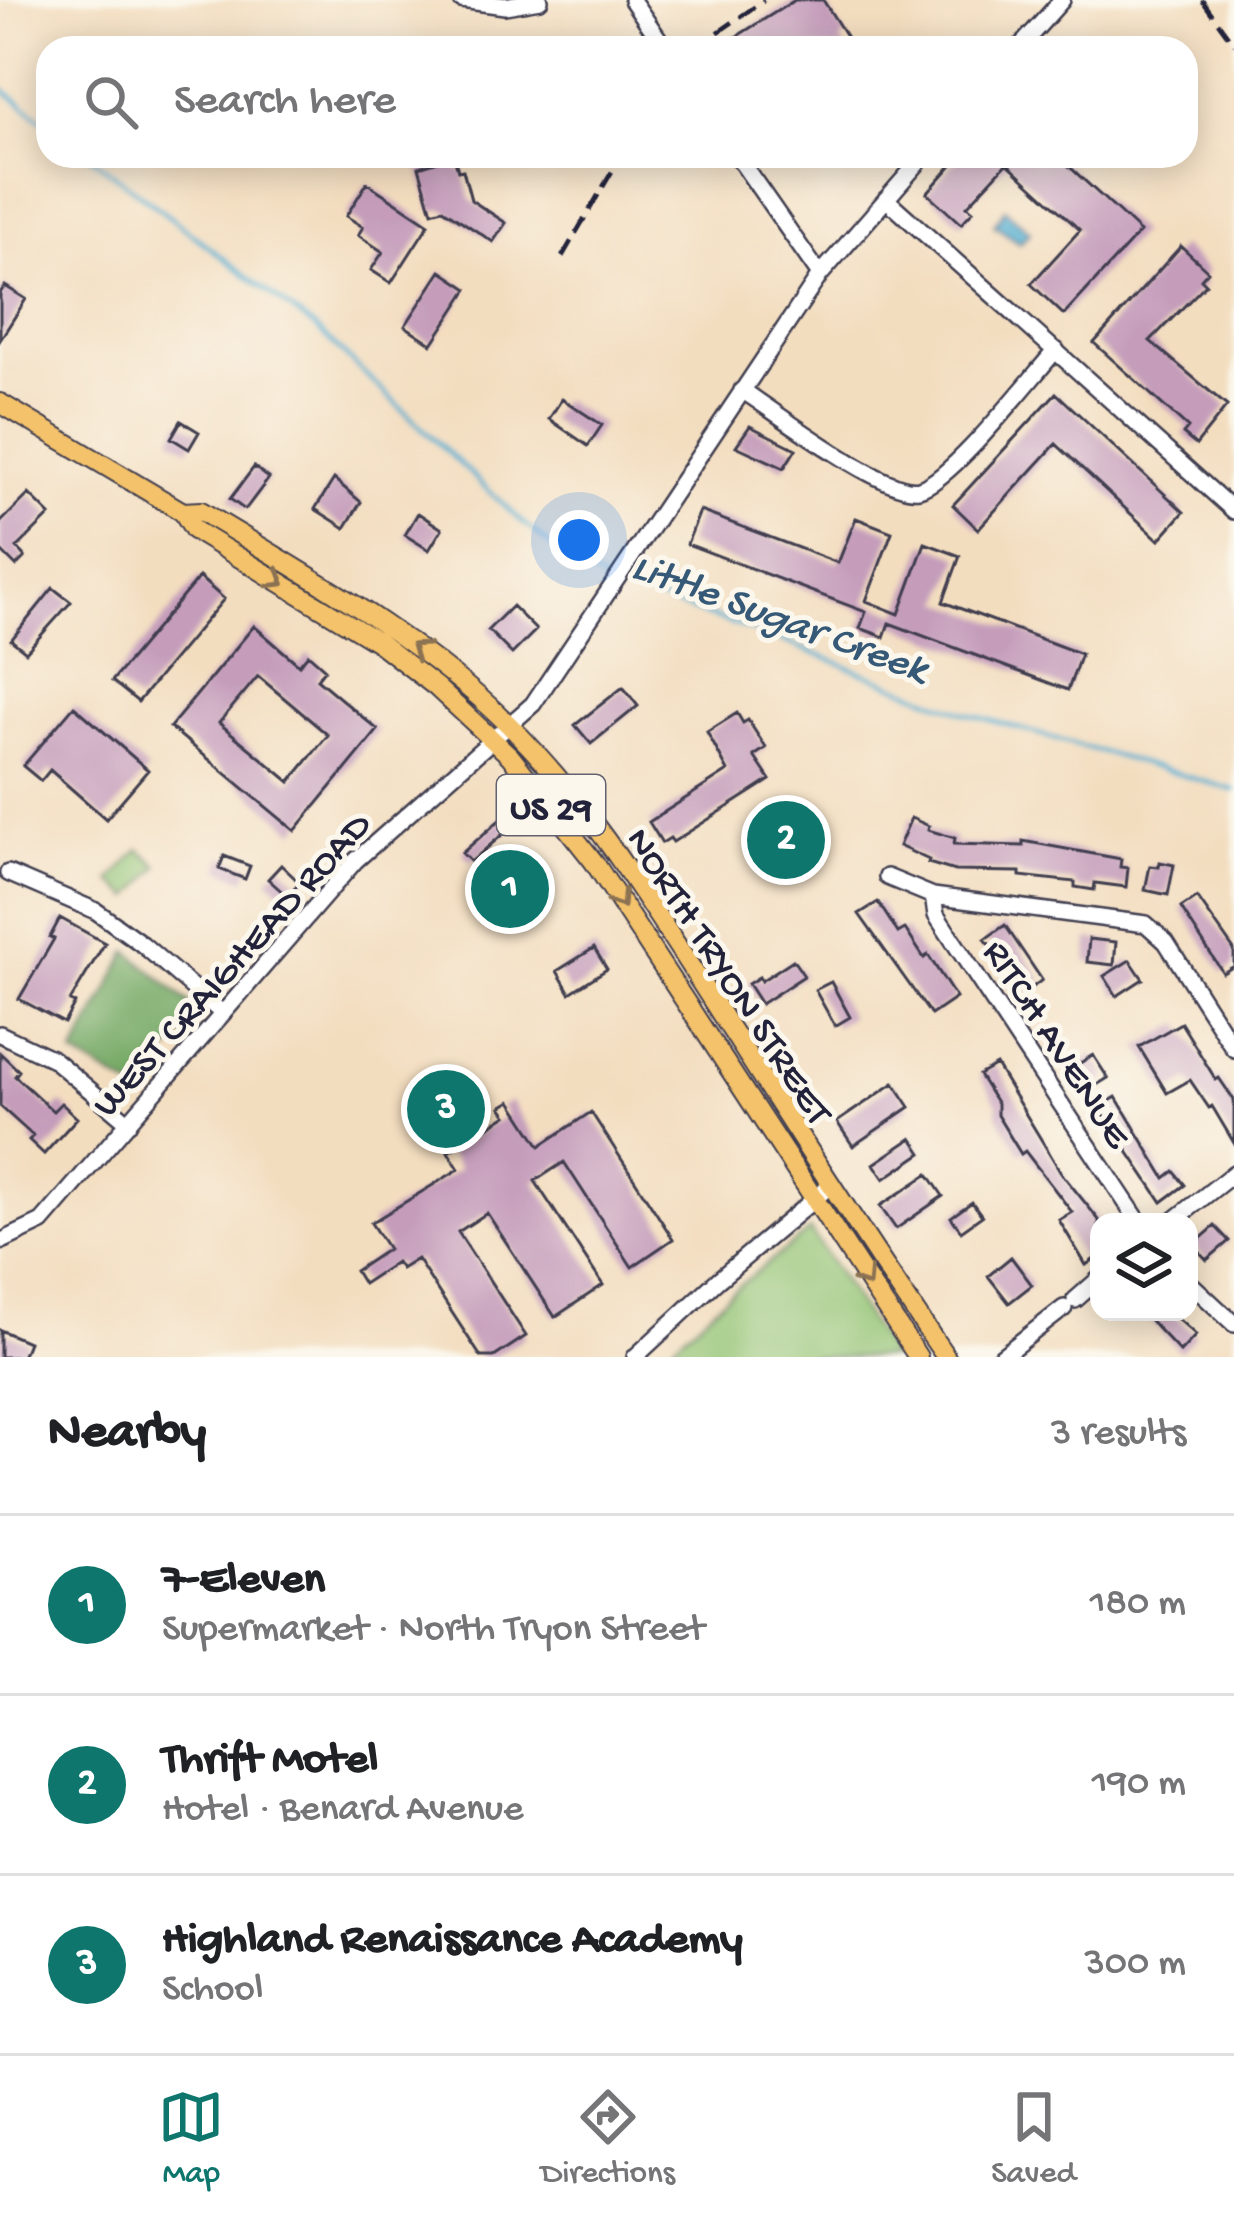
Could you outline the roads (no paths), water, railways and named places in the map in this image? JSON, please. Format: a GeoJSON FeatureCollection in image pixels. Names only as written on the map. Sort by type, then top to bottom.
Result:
{"type":"FeatureCollection","features":[{"type":"Feature","properties":{"kind":"main road","name":"NORTH TRYON STREET"},"geometry":{"type":"LineString","coordinates":[[0,403],[183,512],[194,530],[377,642],[436,687],[492,739],[594,862],[918,1357]]}},
{"type":"Feature","properties":{"kind":"main road","name":"NORTH TRYON STREET"},"geometry":{"type":"LineString","coordinates":[[183,512],[201,511],[368,614],[434,660],[509,724],[608,843],[946,1357]]}},
{"type":"Feature","properties":{"kind":"street"},"geometry":{"type":"LineString","coordinates":[[461,0],[505,6],[540,0]]}},
{"type":"Feature","properties":{"kind":"street"},"geometry":{"type":"LineString","coordinates":[[632,0],[657,36]]}},
{"type":"Feature","properties":{"kind":"street"},"geometry":{"type":"LineString","coordinates":[[1030,36],[1062,0]]}},
{"type":"Feature","properties":{"kind":"street"},"geometry":{"type":"LineString","coordinates":[[745,168],[820,275]]}},
{"type":"Feature","properties":{"kind":"street","name":"WEST CRAIGHEAD ROAD"},"geometry":{"type":"LineString","coordinates":[[0,1242],[42,1222],[355,862],[533,704],[820,275],[913,168]]}},
{"type":"Feature","properties":{"kind":"street"},"geometry":{"type":"LineString","coordinates":[[886,199],[1234,511]]}},
{"type":"Feature","properties":{"kind":"street"},"geometry":{"type":"LineString","coordinates":[[742,390],[886,484],[918,489],[945,474],[1056,350]]}},
{"type":"Feature","properties":{"kind":"street"},"geometry":{"type":"LineString","coordinates":[[8,873],[96,911],[222,1013]]}},
{"type":"Feature","properties":{"kind":"street"},"geometry":{"type":"LineString","coordinates":[[887,877],[934,896],[1146,924],[1166,941],[1234,1049]]}},
{"type":"Feature","properties":{"kind":"street","name":"RITCH AVENUE"},"geometry":{"type":"LineString","coordinates":[[934,896],[936,915],[1133,1213]]}},
{"type":"Feature","properties":{"kind":"street"},"geometry":{"type":"LineString","coordinates":[[0,1034],[53,1059],[129,1123]]}},
{"type":"Feature","properties":{"kind":"street"},"geometry":{"type":"LineString","coordinates":[[1183,1213],[1234,1173]]}},
{"type":"Feature","properties":{"kind":"street"},"geometry":{"type":"LineString","coordinates":[[635,1357],[831,1185]]}},
{"type":"Feature","properties":{"kind":"street"},"geometry":{"type":"LineString","coordinates":[[1001,1357],[1090,1287]]}},
{"type":"Feature","properties":{"kind":"street"},"geometry":{"type":"LineString","coordinates":[[1198,1290],[1234,1324]]}},
{"type":"Feature","properties":{"kind":"water"},"geometry":{"type":"Polygon","coordinates":[[[1005,209],[1030,232],[1020,243],[994,225],[1005,209]]]}},
{"type":"Feature","properties":{"kind":"waterway","name":"Little Sugar Creek"},"geometry":{"type":"LineString","coordinates":[[0,87],[36,115]]}},
{"type":"Feature","properties":{"kind":"waterway","name":"Little Sugar Creek"},"geometry":{"type":"LineString","coordinates":[[106,168],[318,330],[524,524],[578,567],[607,583]]}},
{"type":"Feature","properties":{"kind":"waterway","name":"Little Sugar Creek"},"geometry":{"type":"LineString","coordinates":[[618,586],[773,637],[962,712],[1234,790]]}},
{"type":"Feature","properties":{"kind":"railway"},"geometry":{"type":"LineString","coordinates":[[713,36],[764,0]]}},
{"type":"Feature","properties":{"kind":"railway"},"geometry":{"type":"LineString","coordinates":[[1202,0],[1234,44]]}},
{"type":"Feature","properties":{"kind":"railway"},"geometry":{"type":"LineString","coordinates":[[562,257],[614,168]]}},
{"type":"Feature","properties":{"kind":"place","name":"Thrift Motel"},"geometry":{"type":"Point","coordinates":[786,840]}},
{"type":"Feature","properties":{"kind":"place","name":"7-Eleven"},"geometry":{"type":"Point","coordinates":[510,889]}},
{"type":"Feature","properties":{"kind":"place","name":"Highland Renaissance Academy"},"geometry":{"type":"Point","coordinates":[446,1109]}}]}
